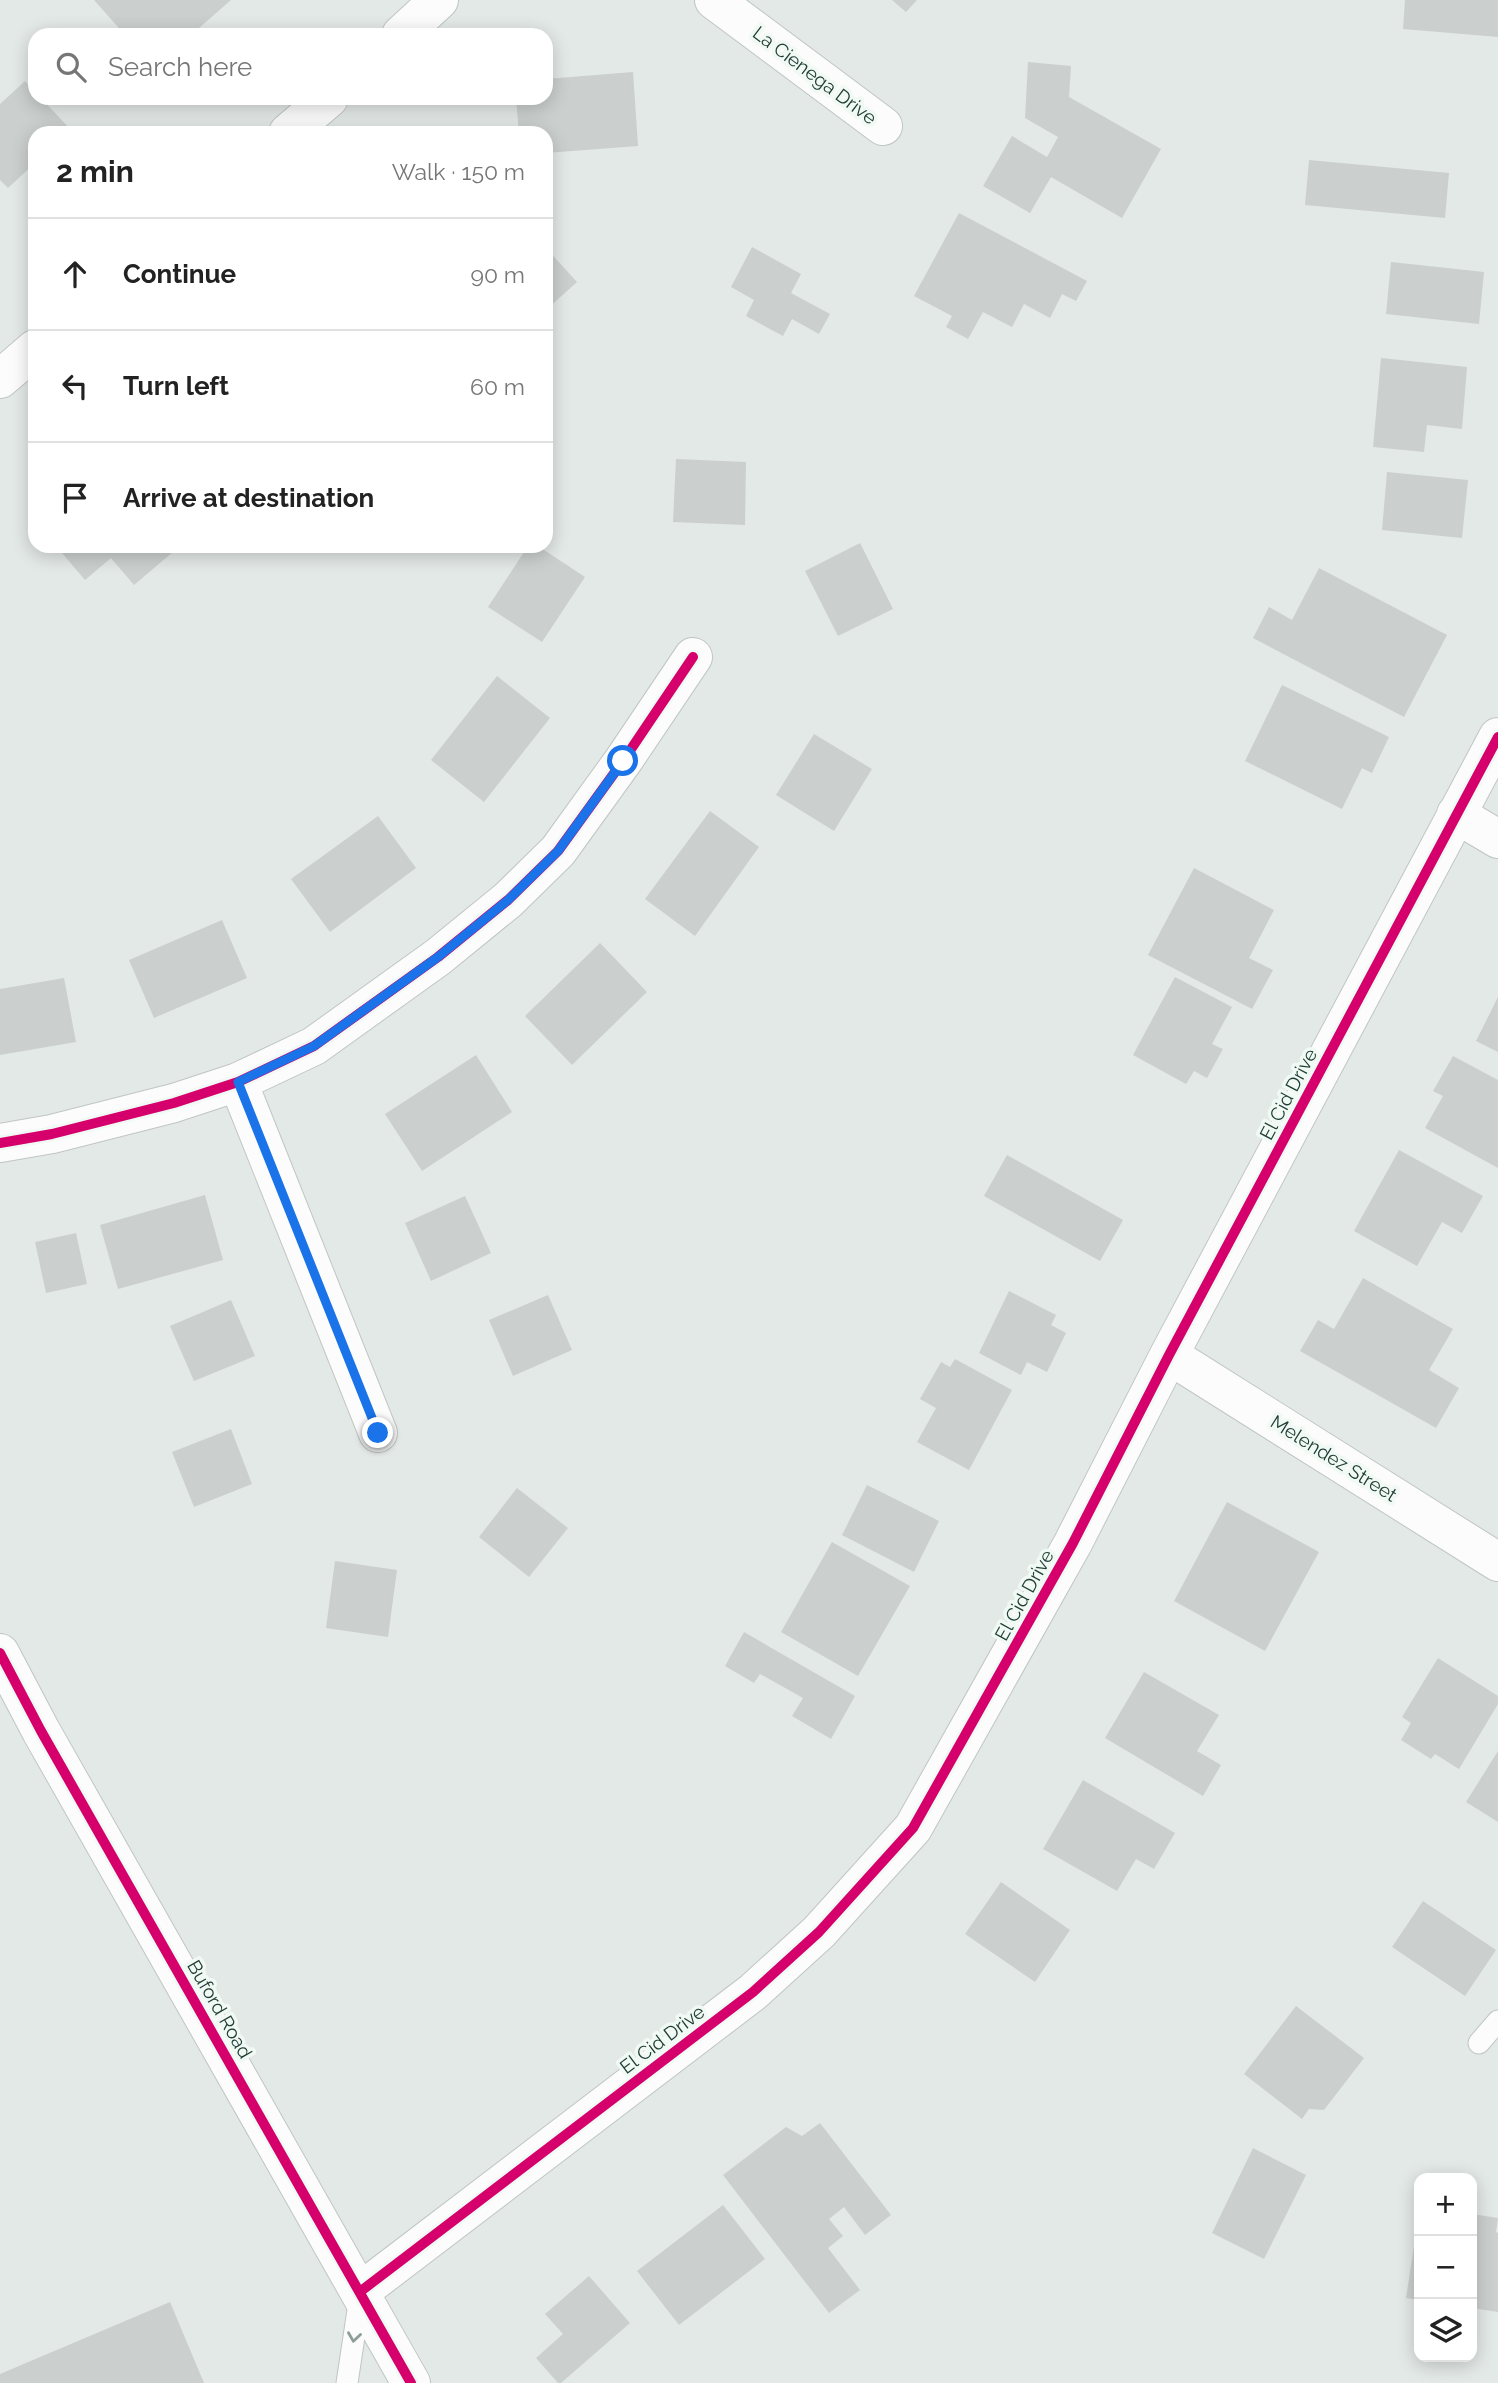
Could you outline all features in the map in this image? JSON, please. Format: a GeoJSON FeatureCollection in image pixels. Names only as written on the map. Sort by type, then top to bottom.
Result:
{"type":"FeatureCollection","features":[{"type":"Feature","properties":{"kind":"street"},"geometry":{"type":"LineString","coordinates":[[409,28],[439,0]]}},
{"type":"Feature","properties":{"kind":"street","name":"La Cienega Drive"},"geometry":{"type":"LineString","coordinates":[[714,0],[883,126]]}},
{"type":"Feature","properties":{"kind":"street"},"geometry":{"type":"LineString","coordinates":[[296,126],[321,105]]}},
{"type":"Feature","properties":{"kind":"street"},"geometry":{"type":"LineString","coordinates":[[0,379],[28,355]]}},
{"type":"Feature","properties":{"kind":"street"},"geometry":{"type":"LineString","coordinates":[[0,1143],[52,1134],[174,1102],[238,1082],[314,1046],[438,957],[508,900],[558,851],[693,657]]}},
{"type":"Feature","properties":{"kind":"street","name":"El Cid Drive"},"geometry":{"type":"LineString","coordinates":[[360,2291],[753,1992],[819,1932],[914,1828],[1073,1543],[1169,1355],[1498,737]]}},
{"type":"Feature","properties":{"kind":"street"},"geometry":{"type":"LineString","coordinates":[[1456,814],[1498,839]]}},
{"type":"Feature","properties":{"kind":"street"},"geometry":{"type":"LineString","coordinates":[[238,1082],[378,1433]]}},
{"type":"Feature","properties":{"kind":"street","name":"Melendez Street"},"geometry":{"type":"LineString","coordinates":[[1169,1355],[1498,1562]]}},
{"type":"Feature","properties":{"kind":"street","name":"Buford Road"},"geometry":{"type":"LineString","coordinates":[[0,1653],[41,1731],[411,2383]]}},
{"type":"Feature","properties":{"kind":"lane"},"geometry":{"type":"LineString","coordinates":[[1479,2043],[1498,2021]]}},
{"type":"Feature","properties":{"kind":"lane"},"geometry":{"type":"LineString","coordinates":[[347,2383],[360,2291]]}},
{"type":"Feature","properties":{"kind":"building"},"geometry":{"type":"Polygon","coordinates":[[[94,0],[231,0],[199,28],[119,28],[94,0]]]}},
{"type":"Feature","properties":{"kind":"building"},"geometry":{"type":"Polygon","coordinates":[[[892,0],[917,0],[906,12],[892,0]]]}},
{"type":"Feature","properties":{"kind":"building"},"geometry":{"type":"Polygon","coordinates":[[[1405,0],[1498,0],[1498,37],[1403,29],[1405,0]]]}},
{"type":"Feature","properties":{"kind":"building"},"geometry":{"type":"Polygon","coordinates":[[[1028,62],[1071,66],[1069,97],[1161,149],[1122,218],[1051,177],[1030,213],[983,186],[1012,136],[1047,157],[1058,137],[1025,118],[1028,62]]]}},
{"type":"Feature","properties":{"kind":"building"},"geometry":{"type":"Polygon","coordinates":[[[633,72],[638,146],[553,152],[553,126],[518,126],[517,105],[553,105],[553,78],[633,72]]]}},
{"type":"Feature","properties":{"kind":"building"},"geometry":{"type":"Polygon","coordinates":[[[25,81],[28,84],[28,105],[48,105],[67,126],[28,126],[28,169],[8,188],[0,180],[0,104],[25,81]]]}},
{"type":"Feature","properties":{"kind":"building"},"geometry":{"type":"Polygon","coordinates":[[[1309,160],[1449,173],[1445,218],[1305,205],[1309,160]]]}},
{"type":"Feature","properties":{"kind":"building"},"geometry":{"type":"Polygon","coordinates":[[[959,213],[1087,281],[1076,301],[1062,294],[1050,318],[1024,304],[1012,327],[983,312],[968,339],[946,327],[952,316],[914,296],[959,213]]]}},
{"type":"Feature","properties":{"kind":"building"},"geometry":{"type":"Polygon","coordinates":[[[752,247],[801,274],[791,293],[830,314],[819,334],[792,319],[783,336],[746,316],[754,300],[731,287],[752,247]]]}},
{"type":"Feature","properties":{"kind":"building"},"geometry":{"type":"Polygon","coordinates":[[[553,256],[577,282],[553,304],[553,256]]]}},
{"type":"Feature","properties":{"kind":"building"},"geometry":{"type":"Polygon","coordinates":[[[1391,262],[1484,272],[1479,324],[1386,314],[1391,262]]]}},
{"type":"Feature","properties":{"kind":"building"},"geometry":{"type":"Polygon","coordinates":[[[1381,358],[1467,367],[1462,429],[1427,425],[1424,452],[1373,447],[1381,358]]]}},
{"type":"Feature","properties":{"kind":"building"},"geometry":{"type":"Polygon","coordinates":[[[676,459],[746,462],[745,525],[673,522],[676,459]]]}},
{"type":"Feature","properties":{"kind":"building"},"geometry":{"type":"Polygon","coordinates":[[[1387,472],[1468,480],[1462,538],[1382,530],[1387,472]]]}},
{"type":"Feature","properties":{"kind":"building"},"geometry":{"type":"Polygon","coordinates":[[[860,543],[893,609],[838,636],[805,571],[860,543]]]}},
{"type":"Feature","properties":{"kind":"building"},"geometry":{"type":"Polygon","coordinates":[[[62,553],[172,553],[134,585],[111,558],[85,580],[62,553]]]}},
{"type":"Feature","properties":{"kind":"building"},"geometry":{"type":"Polygon","coordinates":[[[523,553],[549,553],[585,577],[542,642],[488,607],[523,553]]]}},
{"type":"Feature","properties":{"kind":"building"},"geometry":{"type":"Polygon","coordinates":[[[1319,568],[1447,635],[1404,717],[1253,638],[1269,607],[1292,620],[1319,568]]]}},
{"type":"Feature","properties":{"kind":"building"},"geometry":{"type":"Polygon","coordinates":[[[497,676],[550,718],[484,802],[431,760],[497,676]]]}},
{"type":"Feature","properties":{"kind":"building"},"geometry":{"type":"Polygon","coordinates":[[[1282,685],[1389,737],[1372,773],[1362,768],[1342,809],[1245,761],[1282,685]]]}},
{"type":"Feature","properties":{"kind":"building"},"geometry":{"type":"Polygon","coordinates":[[[814,734],[872,769],[834,831],[776,795],[814,734]]]}},
{"type":"Feature","properties":{"kind":"building"},"geometry":{"type":"Polygon","coordinates":[[[710,811],[759,847],[695,936],[645,899],[710,811]]]}},
{"type":"Feature","properties":{"kind":"building"},"geometry":{"type":"Polygon","coordinates":[[[378,816],[416,868],[330,932],[291,879],[378,816]]]}},
{"type":"Feature","properties":{"kind":"building"},"geometry":{"type":"Polygon","coordinates":[[[1194,868],[1274,910],[1249,958],[1273,970],[1252,1009],[1148,955],[1194,868]]]}},
{"type":"Feature","properties":{"kind":"building"},"geometry":{"type":"Polygon","coordinates":[[[222,920],[247,978],[154,1018],[129,960],[222,920]]]}},
{"type":"Feature","properties":{"kind":"building"},"geometry":{"type":"Polygon","coordinates":[[[600,943],[647,992],[572,1065],[525,1016],[600,943]]]}},
{"type":"Feature","properties":{"kind":"building"},"geometry":{"type":"Polygon","coordinates":[[[1175,977],[1232,1007],[1212,1044],[1223,1049],[1207,1078],[1194,1071],[1186,1084],[1133,1055],[1175,977]]]}},
{"type":"Feature","properties":{"kind":"building"},"geometry":{"type":"Polygon","coordinates":[[[64,978],[76,1042],[0,1055],[0,989],[64,978]]]}},
{"type":"Feature","properties":{"kind":"building"},"geometry":{"type":"Polygon","coordinates":[[[1498,997],[1498,1052],[1476,1041],[1498,997]]]}},
{"type":"Feature","properties":{"kind":"building"},"geometry":{"type":"Polygon","coordinates":[[[476,1055],[512,1112],[422,1171],[385,1114],[476,1055]]]}},
{"type":"Feature","properties":{"kind":"building"},"geometry":{"type":"Polygon","coordinates":[[[1453,1056],[1498,1080],[1498,1168],[1425,1128],[1443,1096],[1433,1091],[1453,1056]]]}},
{"type":"Feature","properties":{"kind":"building"},"geometry":{"type":"Polygon","coordinates":[[[1399,1150],[1483,1196],[1462,1233],[1442,1222],[1417,1266],[1354,1231],[1399,1150]]]}},
{"type":"Feature","properties":{"kind":"building"},"geometry":{"type":"Polygon","coordinates":[[[1007,1155],[1123,1220],[1100,1261],[984,1196],[1007,1155]]]}},
{"type":"Feature","properties":{"kind":"building"},"geometry":{"type":"Polygon","coordinates":[[[205,1195],[223,1260],[118,1289],[100,1225],[205,1195]]]}},
{"type":"Feature","properties":{"kind":"building"},"geometry":{"type":"Polygon","coordinates":[[[465,1196],[491,1253],[431,1281],[405,1223],[465,1196]]]}},
{"type":"Feature","properties":{"kind":"building"},"geometry":{"type":"Polygon","coordinates":[[[76,1233],[87,1284],[46,1293],[35,1242],[76,1233]]]}},
{"type":"Feature","properties":{"kind":"building"},"geometry":{"type":"Polygon","coordinates":[[[1363,1278],[1453,1329],[1429,1370],[1459,1388],[1436,1428],[1300,1351],[1318,1320],[1334,1329],[1363,1278]]]}},
{"type":"Feature","properties":{"kind":"building"},"geometry":{"type":"Polygon","coordinates":[[[1009,1291],[1056,1315],[1051,1325],[1066,1333],[1047,1372],[1027,1362],[1021,1375],[979,1353],[1009,1291]]]}},
{"type":"Feature","properties":{"kind":"building"},"geometry":{"type":"Polygon","coordinates":[[[548,1295],[572,1350],[513,1376],[489,1320],[548,1295]]]}},
{"type":"Feature","properties":{"kind":"building"},"geometry":{"type":"Polygon","coordinates":[[[231,1300],[255,1356],[194,1381],[170,1326],[231,1300]]]}},
{"type":"Feature","properties":{"kind":"building"},"geometry":{"type":"Polygon","coordinates":[[[955,1359],[1012,1390],[969,1470],[917,1442],[936,1408],[920,1399],[941,1362],[950,1367],[955,1359]]]}},
{"type":"Feature","properties":{"kind":"building"},"geometry":{"type":"Polygon","coordinates":[[[231,1429],[252,1484],[194,1507],[172,1452],[231,1429]]]}},
{"type":"Feature","properties":{"kind":"building"},"geometry":{"type":"Polygon","coordinates":[[[867,1485],[939,1521],[914,1572],[842,1535],[867,1485]]]}},
{"type":"Feature","properties":{"kind":"building"},"geometry":{"type":"Polygon","coordinates":[[[517,1488],[568,1528],[529,1577],[479,1537],[517,1488]]]}},
{"type":"Feature","properties":{"kind":"building"},"geometry":{"type":"Polygon","coordinates":[[[1227,1502],[1319,1552],[1265,1651],[1174,1601],[1227,1502]]]}},
{"type":"Feature","properties":{"kind":"building"},"geometry":{"type":"Polygon","coordinates":[[[832,1542],[910,1586],[858,1676],[781,1632],[832,1542]]]}},
{"type":"Feature","properties":{"kind":"building"},"geometry":{"type":"Polygon","coordinates":[[[335,1561],[397,1570],[388,1637],[326,1628],[335,1561]]]}},
{"type":"Feature","properties":{"kind":"building"},"geometry":{"type":"Polygon","coordinates":[[[744,1632],[855,1696],[831,1739],[792,1716],[803,1698],[760,1674],[754,1683],[725,1666],[744,1632]]]}},
{"type":"Feature","properties":{"kind":"building"},"geometry":{"type":"Polygon","coordinates":[[[1438,1658],[1498,1696],[1498,1704],[1459,1769],[1435,1754],[1431,1759],[1401,1740],[1411,1723],[1402,1717],[1438,1658]]]}},
{"type":"Feature","properties":{"kind":"building"},"geometry":{"type":"Polygon","coordinates":[[[1144,1672],[1219,1715],[1197,1751],[1221,1765],[1203,1796],[1105,1738],[1144,1672]]]}},
{"type":"Feature","properties":{"kind":"building"},"geometry":{"type":"Polygon","coordinates":[[[1498,1751],[1498,1822],[1466,1802],[1498,1751]]]}},
{"type":"Feature","properties":{"kind":"building"},"geometry":{"type":"Polygon","coordinates":[[[1083,1780],[1175,1833],[1154,1869],[1136,1859],[1117,1891],[1043,1849],[1083,1780]]]}},
{"type":"Feature","properties":{"kind":"building"},"geometry":{"type":"Polygon","coordinates":[[[1001,1882],[1070,1930],[1035,1982],[965,1934],[1001,1882]]]}},
{"type":"Feature","properties":{"kind":"building"},"geometry":{"type":"Polygon","coordinates":[[[1423,1901],[1496,1950],[1465,1996],[1392,1947],[1423,1901]]]}},
{"type":"Feature","properties":{"kind":"building"},"geometry":{"type":"Polygon","coordinates":[[[1296,2006],[1364,2058],[1324,2110],[1309,2109],[1302,2119],[1244,2074],[1296,2006]]]}},
{"type":"Feature","properties":{"kind":"building"},"geometry":{"type":"Polygon","coordinates":[[[820,2123],[891,2215],[865,2235],[844,2207],[829,2219],[843,2236],[828,2248],[860,2290],[829,2313],[723,2175],[786,2127],[802,2136],[820,2123]]]}},
{"type":"Feature","properties":{"kind":"building"},"geometry":{"type":"Polygon","coordinates":[[[1253,2148],[1306,2175],[1264,2259],[1212,2233],[1253,2148]]]}},
{"type":"Feature","properties":{"kind":"building"},"geometry":{"type":"Polygon","coordinates":[[[723,2205],[765,2259],[679,2325],[637,2271],[723,2205]]]}},
{"type":"Feature","properties":{"kind":"building"},"geometry":{"type":"Polygon","coordinates":[[[1477,2215],[1498,2218],[1498,2312],[1477,2309],[1477,2215]]]}},
{"type":"Feature","properties":{"kind":"building"},"geometry":{"type":"Polygon","coordinates":[[[1414,2246],[1414,2299],[1406,2298],[1414,2246]]]}},
{"type":"Feature","properties":{"kind":"building"},"geometry":{"type":"Polygon","coordinates":[[[589,2276],[630,2323],[558,2383],[536,2358],[563,2334],[545,2314],[589,2276]]]}},
{"type":"Feature","properties":{"kind":"building"},"geometry":{"type":"Polygon","coordinates":[[[170,2302],[204,2383],[0,2383],[0,2374],[170,2302]]]}},
{"type":"Feature","properties":{"kind":"cycle path"},"geometry":{"type":"LineString","coordinates":[[0,1143],[52,1134],[174,1103],[238,1082],[314,1046],[438,957],[508,900],[558,851],[693,657]]}},
{"type":"Feature","properties":{"kind":"cycle path"},"geometry":{"type":"LineString","coordinates":[[361,2291],[753,1992],[819,1932],[913,1828],[1073,1543],[1169,1355],[1498,737]]}},
{"type":"Feature","properties":{"kind":"cycle path"},"geometry":{"type":"LineString","coordinates":[[0,1653],[41,1731],[411,2383]]}},
{"type":"Feature","properties":{"kind":"route"},"geometry":{"type":"LineString","coordinates":[[378,1433],[238,1082],[314,1046],[438,957],[508,900],[558,851],[623,761]]}}]}
